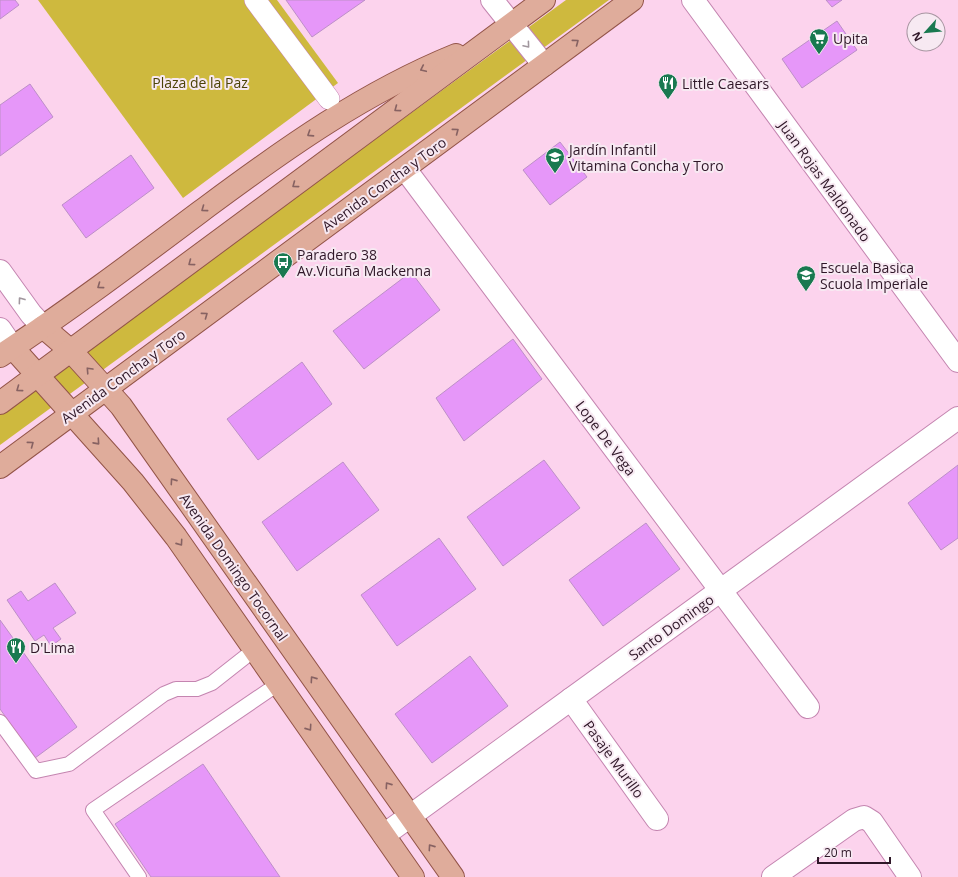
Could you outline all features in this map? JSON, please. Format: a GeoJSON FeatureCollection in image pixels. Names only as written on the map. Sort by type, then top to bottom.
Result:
{"type":"FeatureCollection","features":[{"type":"Feature","properties":{"kind":"main road"},"geometry":{"type":"LineString","coordinates":[[0,403],[544,0]]}},
{"type":"Feature","properties":{"kind":"main road","name":"Avenida Concha y Toro"},"geometry":{"type":"LineString","coordinates":[[0,467],[71,413],[405,169],[632,0]]}},
{"type":"Feature","properties":{"kind":"main road"},"geometry":{"type":"LineString","coordinates":[[413,877],[176,537],[133,482],[38,376],[7,352],[257,170],[336,117],[399,80],[485,44]]}},
{"type":"Feature","properties":{"kind":"main road","name":"Avenida Domingo Tocornal"},"geometry":{"type":"LineString","coordinates":[[43,327],[71,351],[121,406],[453,877]]}},
{"type":"Feature","properties":{"kind":"street"},"geometry":{"type":"LineString","coordinates":[[255,0],[329,99]]}},
{"type":"Feature","properties":{"kind":"street"},"geometry":{"type":"LineString","coordinates":[[492,0],[510,25],[544,65]]}},
{"type":"Feature","properties":{"kind":"street","name":"Juan Rojas Maldonado"},"geometry":{"type":"LineString","coordinates":[[693,0],[958,361]]}},
{"type":"Feature","properties":{"kind":"street","name":"Lope De Vega"},"geometry":{"type":"LineString","coordinates":[[405,169],[808,707]]}},
{"type":"Feature","properties":{"kind":"street","name":"Avenida Domingo Tocornal"},"geometry":{"type":"LineString","coordinates":[[0,271],[31,314],[43,327]]}},
{"type":"Feature","properties":{"kind":"street"},"geometry":{"type":"LineString","coordinates":[[0,329],[7,352]]}},
{"type":"Feature","properties":{"kind":"street","name":"Santo Domingo"},"geometry":{"type":"LineString","coordinates":[[384,835],[958,418]]}},
{"type":"Feature","properties":{"kind":"street","name":"Pasaje Murillo"},"geometry":{"type":"LineString","coordinates":[[571,700],[657,819]]}},
{"type":"Feature","properties":{"kind":"street"},"geometry":{"type":"LineString","coordinates":[[773,877],[854,820],[864,817],[872,822],[910,877]]}},
{"type":"Feature","properties":{"kind":"lane"},"geometry":{"type":"LineString","coordinates":[[0,722],[36,771],[69,764],[164,694],[176,689],[197,689],[212,683],[254,650]]}},
{"type":"Feature","properties":{"kind":"lane"},"geometry":{"type":"LineString","coordinates":[[139,877],[93,810],[278,684]]}},
{"type":"Feature","properties":{"kind":"green space","name":"Plaza de la Paz"},"geometry":{"type":"Polygon","coordinates":[[[38,0],[277,0],[338,83],[183,198],[38,0]]]}},
{"type":"Feature","properties":{"kind":"green space"},"geometry":{"type":"Polygon","coordinates":[[[566,0],[609,0],[0,445],[0,413],[566,0]]]}},
{"type":"Feature","properties":{"kind":"building"},"geometry":{"type":"Polygon","coordinates":[[[0,0],[15,0],[19,5],[0,19],[0,0]]]}},
{"type":"Feature","properties":{"kind":"building"},"geometry":{"type":"Polygon","coordinates":[[[286,0],[365,0],[312,37],[286,0]]]}},
{"type":"Feature","properties":{"kind":"building"},"geometry":{"type":"Polygon","coordinates":[[[826,0],[842,0],[832,7],[826,0]]]}},
{"type":"Feature","properties":{"kind":"building","name":"Upita"},"geometry":{"type":"Polygon","coordinates":[[[837,21],[857,50],[802,88],[782,59],[837,21]]]}},
{"type":"Feature","properties":{"kind":"building"},"geometry":{"type":"Polygon","coordinates":[[[30,84],[53,117],[0,156],[0,105],[30,84]]]}},
{"type":"Feature","properties":{"kind":"building","name":"Jardín Infantil Vitamina Concha y Toro"},"geometry":{"type":"Polygon","coordinates":[[[560,142],[587,177],[550,205],[523,170],[560,142]]]}},
{"type":"Feature","properties":{"kind":"building"},"geometry":{"type":"Polygon","coordinates":[[[131,155],[154,188],[86,238],[62,205],[131,155]]]}},
{"type":"Feature","properties":{"kind":"building"},"geometry":{"type":"Polygon","coordinates":[[[411,272],[440,310],[364,369],[333,331],[411,272]]]}},
{"type":"Feature","properties":{"kind":"building"},"geometry":{"type":"Polygon","coordinates":[[[513,339],[542,379],[464,441],[436,398],[513,339]]]}},
{"type":"Feature","properties":{"kind":"building"},"geometry":{"type":"Polygon","coordinates":[[[302,362],[332,404],[258,460],[227,419],[302,362]]]}},
{"type":"Feature","properties":{"kind":"building"},"geometry":{"type":"Polygon","coordinates":[[[544,460],[580,508],[503,566],[467,517],[544,460]]]}},
{"type":"Feature","properties":{"kind":"building"},"geometry":{"type":"Polygon","coordinates":[[[343,462],[379,510],[297,571],[262,522],[343,462]]]}},
{"type":"Feature","properties":{"kind":"building"},"geometry":{"type":"Polygon","coordinates":[[[958,465],[958,538],[941,550],[908,503],[958,465]]]}},
{"type":"Feature","properties":{"kind":"building"},"geometry":{"type":"Polygon","coordinates":[[[646,523],[680,569],[603,626],[569,580],[646,523]]]}},
{"type":"Feature","properties":{"kind":"building"},"geometry":{"type":"Polygon","coordinates":[[[439,538],[476,589],[397,646],[361,595],[439,538]]]}},
{"type":"Feature","properties":{"kind":"building"},"geometry":{"type":"Polygon","coordinates":[[[55,583],[76,613],[53,628],[61,639],[51,646],[44,635],[35,641],[7,600],[21,591],[28,601],[55,583]]]}},
{"type":"Feature","properties":{"kind":"building","name":"D'Lima"},"geometry":{"type":"Polygon","coordinates":[[[0,620],[77,727],[35,758],[0,709],[0,620]]]}},
{"type":"Feature","properties":{"kind":"building"},"geometry":{"type":"Polygon","coordinates":[[[470,656],[508,706],[432,763],[395,714],[470,656]]]}},
{"type":"Feature","properties":{"kind":"building"},"geometry":{"type":"Polygon","coordinates":[[[203,764],[280,877],[151,877],[115,824],[203,764]]]}},
{"type":"Feature","properties":{"kind":"place","name":"Upita"},"geometry":{"type":"Point","coordinates":[819,55]}},
{"type":"Feature","properties":{"kind":"place","name":"Little Caesars"},"geometry":{"type":"Point","coordinates":[668,100]}},
{"type":"Feature","properties":{"kind":"place","name":"Jardín Infantil Vitamina Concha y Toro"},"geometry":{"type":"Point","coordinates":[555,174]}},
{"type":"Feature","properties":{"kind":"place","name":"Paradero 38 Av.Vicuña Mackenna"},"geometry":{"type":"Point","coordinates":[283,279]}},
{"type":"Feature","properties":{"kind":"place","name":"Escuela Basica Scuola Imperiale"},"geometry":{"type":"Point","coordinates":[806,292]}},
{"type":"Feature","properties":{"kind":"place","name":"D'Lima"},"geometry":{"type":"Point","coordinates":[16,664]}}]}
